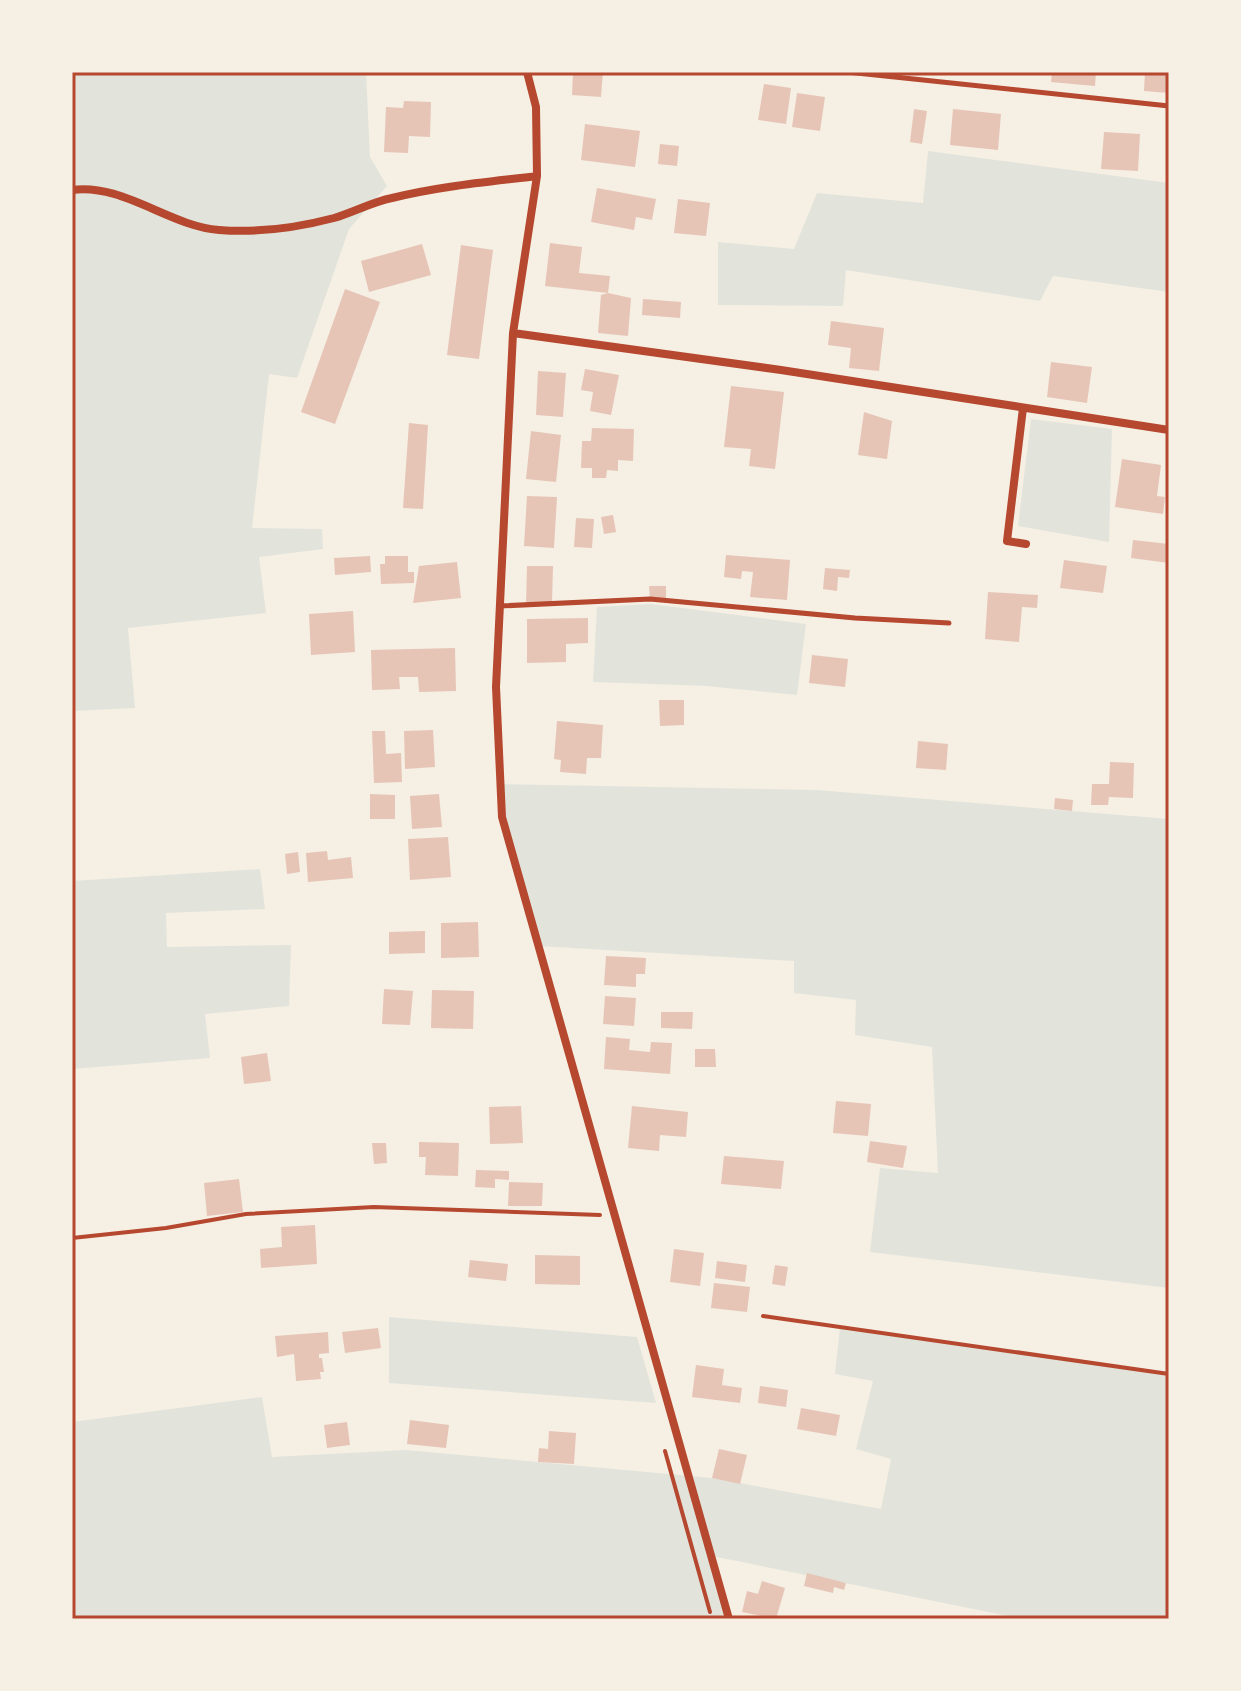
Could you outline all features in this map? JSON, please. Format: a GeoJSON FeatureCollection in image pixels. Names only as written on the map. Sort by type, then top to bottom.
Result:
{"type":"FeatureCollection","features":[{"type":"Feature","properties":{"kind":"street"},"geometry":{"type":"LineString","coordinates":[[527,72],[536,107],[537,176],[513,333],[496,687],[502,817],[729,1619]]}},
{"type":"Feature","properties":{"kind":"street"},"geometry":{"type":"LineString","coordinates":[[72,190],[84,189],[120,197],[216,230],[276,230],[335,217],[387,199],[428,190],[537,176]]}},
{"type":"Feature","properties":{"kind":"street"},"geometry":{"type":"LineString","coordinates":[[513,333],[781,370],[1169,430]]}},
{"type":"Feature","properties":{"kind":"street"},"geometry":{"type":"LineString","coordinates":[[1023,408],[1007,541],[1026,544]]}},
{"type":"Feature","properties":{"kind":"lane"},"geometry":{"type":"LineString","coordinates":[[847,72],[1169,106]]}},
{"type":"Feature","properties":{"kind":"lane"},"geometry":{"type":"LineString","coordinates":[[499,606],[650,599],[855,618],[949,623]]}},
{"type":"Feature","properties":{"kind":"path"},"geometry":{"type":"LineString","coordinates":[[595,1200],[599,1215]]}},
{"type":"Feature","properties":{"kind":"path"},"geometry":{"type":"LineString","coordinates":[[72,1238],[166,1228],[246,1214],[374,1207],[615,1215]]}},
{"type":"Feature","properties":{"kind":"path"},"geometry":{"type":"LineString","coordinates":[[763,1316],[1169,1374]]}},
{"type":"Feature","properties":{"kind":"path"},"geometry":{"type":"LineString","coordinates":[[661,1437],[712,1619]]}},
{"type":"Feature","properties":{"kind":"shaded area"},"geometry":{"type":"Polygon","coordinates":[[[72,72],[366,72],[370,157],[387,186],[349,229],[297,378],[269,374],[252,528],[322,529],[323,549],[259,557],[266,613],[128,628],[135,708],[72,711],[72,72]]]}},
{"type":"Feature","properties":{"kind":"shaded area"},"geometry":{"type":"Polygon","coordinates":[[[928,151],[1169,183],[1169,292],[1053,276],[1040,301],[846,270],[843,306],[718,305],[718,242],[794,249],[817,193],[923,203],[928,151]]]}},
{"type":"Feature","properties":{"kind":"shaded area"},"geometry":{"type":"Polygon","coordinates":[[[1031,419],[1112,429],[1109,542],[1018,526],[1031,419]]]}},
{"type":"Feature","properties":{"kind":"shaded area"},"geometry":{"type":"Polygon","coordinates":[[[651,604],[806,624],[797,695],[707,686],[593,682],[597,607],[651,604]]]}},
{"type":"Feature","properties":{"kind":"shaded area"},"geometry":{"type":"Polygon","coordinates":[[[500,784],[817,790],[1169,819],[1169,1288],[870,1252],[880,1168],[938,1173],[932,1047],[855,1035],[856,1000],[794,993],[794,961],[538,946],[502,817],[500,784]]]}},
{"type":"Feature","properties":{"kind":"shaded area"},"geometry":{"type":"Polygon","coordinates":[[[260,869],[265,909],[166,913],[167,947],[291,945],[289,1006],[205,1014],[210,1058],[72,1069],[72,881],[260,869]]]}},
{"type":"Feature","properties":{"kind":"shaded area"},"geometry":{"type":"Polygon","coordinates":[[[389,1317],[637,1337],[656,1403],[389,1383],[389,1317]]]}},
{"type":"Feature","properties":{"kind":"shaded area"},"geometry":{"type":"Polygon","coordinates":[[[840,1327],[1169,1374],[1169,1619],[1023,1619],[712,1556],[729,1619],[72,1619],[72,1422],[262,1397],[272,1457],[406,1450],[712,1478],[881,1509],[891,1459],[856,1449],[873,1381],[835,1374],[840,1327]]]}},
{"type":"Feature","properties":{"kind":"building"},"geometry":{"type":"Polygon","coordinates":[[[573,72],[603,72],[601,97],[572,95],[573,72]]]}},
{"type":"Feature","properties":{"kind":"building"},"geometry":{"type":"Polygon","coordinates":[[[1052,72],[1096,72],[1095,86],[1051,82],[1052,72]]]}},
{"type":"Feature","properties":{"kind":"building"},"geometry":{"type":"Polygon","coordinates":[[[1145,72],[1169,72],[1169,93],[1144,91],[1145,72]]]}},
{"type":"Feature","properties":{"kind":"building"},"geometry":{"type":"Polygon","coordinates":[[[764,84],[791,88],[786,124],[758,120],[764,84]]]}},
{"type":"Feature","properties":{"kind":"building"},"geometry":{"type":"Polygon","coordinates":[[[797,93],[825,97],[820,131],[792,127],[797,93]]]}},
{"type":"Feature","properties":{"kind":"building"},"geometry":{"type":"Polygon","coordinates":[[[404,101],[431,102],[430,137],[409,136],[408,153],[384,152],[386,107],[403,108],[404,101]]]}},
{"type":"Feature","properties":{"kind":"building"},"geometry":{"type":"Polygon","coordinates":[[[914,109],[927,111],[922,144],[910,142],[914,109]]]}},
{"type":"Feature","properties":{"kind":"building"},"geometry":{"type":"Polygon","coordinates":[[[953,109],[1001,114],[998,150],[950,145],[953,109]]]}},
{"type":"Feature","properties":{"kind":"building"},"geometry":{"type":"Polygon","coordinates":[[[585,124],[640,131],[635,167],[581,160],[585,124]]]}},
{"type":"Feature","properties":{"kind":"building"},"geometry":{"type":"Polygon","coordinates":[[[1104,132],[1140,134],[1138,171],[1101,169],[1104,132]]]}},
{"type":"Feature","properties":{"kind":"building"},"geometry":{"type":"Polygon","coordinates":[[[660,144],[679,146],[677,166],[658,164],[660,144]]]}},
{"type":"Feature","properties":{"kind":"building"},"geometry":{"type":"Polygon","coordinates":[[[597,188],[656,199],[652,220],[636,217],[634,230],[591,222],[597,188]]]}},
{"type":"Feature","properties":{"kind":"building"},"geometry":{"type":"Polygon","coordinates":[[[678,199],[710,203],[706,236],[674,233],[678,199]]]}},
{"type":"Feature","properties":{"kind":"building"},"geometry":{"type":"Polygon","coordinates":[[[550,243],[582,247],[579,273],[610,276],[608,293],[545,286],[550,243]]]}},
{"type":"Feature","properties":{"kind":"building"},"geometry":{"type":"Polygon","coordinates":[[[422,244],[431,275],[369,292],[361,261],[422,244]]]}},
{"type":"Feature","properties":{"kind":"building"},"geometry":{"type":"Polygon","coordinates":[[[461,245],[493,250],[479,359],[447,355],[461,245]]]}},
{"type":"Feature","properties":{"kind":"building"},"geometry":{"type":"Polygon","coordinates":[[[345,289],[380,302],[335,424],[301,412],[345,289]]]}},
{"type":"Feature","properties":{"kind":"building"},"geometry":{"type":"Polygon","coordinates":[[[608,293],[631,298],[628,336],[598,333],[601,295],[608,293]]]}},
{"type":"Feature","properties":{"kind":"building"},"geometry":{"type":"Polygon","coordinates":[[[643,299],[681,302],[680,318],[642,315],[643,299]]]}},
{"type":"Feature","properties":{"kind":"building"},"geometry":{"type":"Polygon","coordinates":[[[831,321],[884,328],[879,371],[849,368],[851,348],[828,345],[831,321]]]}},
{"type":"Feature","properties":{"kind":"building"},"geometry":{"type":"Polygon","coordinates":[[[1051,362],[1092,367],[1087,403],[1047,397],[1051,362]]]}},
{"type":"Feature","properties":{"kind":"building"},"geometry":{"type":"Polygon","coordinates":[[[585,369],[619,375],[611,415],[590,411],[593,392],[581,390],[585,369]]]}},
{"type":"Feature","properties":{"kind":"building"},"geometry":{"type":"Polygon","coordinates":[[[538,371],[566,373],[563,417],[536,415],[538,371]]]}},
{"type":"Feature","properties":{"kind":"building"},"geometry":{"type":"Polygon","coordinates":[[[731,386],[784,392],[775,469],[749,466],[751,449],[724,447],[731,386]]]}},
{"type":"Feature","properties":{"kind":"building"},"geometry":{"type":"Polygon","coordinates":[[[864,412],[892,421],[887,459],[858,455],[864,412]]]}},
{"type":"Feature","properties":{"kind":"building"},"geometry":{"type":"Polygon","coordinates":[[[409,423],[428,425],[423,509],[403,508],[409,423]]]}},
{"type":"Feature","properties":{"kind":"building"},"geometry":{"type":"Polygon","coordinates":[[[592,428],[634,429],[633,461],[618,460],[618,471],[607,470],[606,478],[592,478],[592,468],[581,468],[582,441],[591,441],[592,428]]]}},
{"type":"Feature","properties":{"kind":"building"},"geometry":{"type":"Polygon","coordinates":[[[531,431],[561,435],[556,482],[526,479],[531,431]]]}},
{"type":"Feature","properties":{"kind":"building"},"geometry":{"type":"Polygon","coordinates":[[[1122,459],[1161,465],[1157,496],[1165,497],[1163,514],[1115,507],[1122,459]]]}},
{"type":"Feature","properties":{"kind":"building"},"geometry":{"type":"Polygon","coordinates":[[[527,496],[557,497],[554,548],[524,546],[527,496]]]}},
{"type":"Feature","properties":{"kind":"building"},"geometry":{"type":"Polygon","coordinates":[[[613,515],[616,532],[604,534],[601,517],[613,515]]]}},
{"type":"Feature","properties":{"kind":"building"},"geometry":{"type":"Polygon","coordinates":[[[576,518],[594,519],[592,548],[574,547],[576,518]]]}},
{"type":"Feature","properties":{"kind":"building"},"geometry":{"type":"Polygon","coordinates":[[[1133,540],[1169,544],[1169,563],[1131,558],[1133,540]]]}},
{"type":"Feature","properties":{"kind":"building"},"geometry":{"type":"Polygon","coordinates":[[[726,555],[790,560],[787,600],[750,597],[753,572],[742,571],[741,579],[724,577],[726,555]]]}},
{"type":"Feature","properties":{"kind":"building"},"geometry":{"type":"Polygon","coordinates":[[[370,556],[371,572],[335,575],[334,558],[370,556]]]}},
{"type":"Feature","properties":{"kind":"building"},"geometry":{"type":"Polygon","coordinates":[[[385,556],[408,556],[408,572],[414,572],[414,583],[381,584],[380,564],[385,564],[385,556]]]}},
{"type":"Feature","properties":{"kind":"building"},"geometry":{"type":"Polygon","coordinates":[[[1064,560],[1107,566],[1103,593],[1060,588],[1064,560]]]}},
{"type":"Feature","properties":{"kind":"building"},"geometry":{"type":"Polygon","coordinates":[[[457,562],[461,598],[413,603],[419,566],[457,562]]]}},
{"type":"Feature","properties":{"kind":"building"},"geometry":{"type":"Polygon","coordinates":[[[527,566],[553,566],[552,603],[526,603],[527,566]]]}},
{"type":"Feature","properties":{"kind":"building"},"geometry":{"type":"Polygon","coordinates":[[[825,568],[850,570],[849,578],[838,577],[837,591],[823,589],[825,568]]]}},
{"type":"Feature","properties":{"kind":"building"},"geometry":{"type":"Polygon","coordinates":[[[649,586],[666,586],[666,599],[650,599],[649,586]]]}},
{"type":"Feature","properties":{"kind":"building"},"geometry":{"type":"Polygon","coordinates":[[[988,592],[1038,595],[1037,608],[1022,607],[1019,642],[985,639],[988,592]]]}},
{"type":"Feature","properties":{"kind":"building"},"geometry":{"type":"Polygon","coordinates":[[[353,611],[355,652],[311,655],[309,614],[353,611]]]}},
{"type":"Feature","properties":{"kind":"building"},"geometry":{"type":"Polygon","coordinates":[[[588,618],[588,643],[566,644],[566,662],[527,663],[527,619],[588,618]]]}},
{"type":"Feature","properties":{"kind":"building"},"geometry":{"type":"Polygon","coordinates":[[[455,648],[456,691],[419,692],[418,677],[399,677],[400,689],[372,690],[371,650],[455,648]]]}},
{"type":"Feature","properties":{"kind":"building"},"geometry":{"type":"Polygon","coordinates":[[[812,655],[848,659],[845,687],[809,683],[812,655]]]}},
{"type":"Feature","properties":{"kind":"building"},"geometry":{"type":"Polygon","coordinates":[[[659,700],[684,700],[684,725],[660,726],[659,700]]]}},
{"type":"Feature","properties":{"kind":"building"},"geometry":{"type":"Polygon","coordinates":[[[557,721],[603,725],[601,758],[587,758],[586,774],[560,772],[561,760],[554,759],[557,721]]]}},
{"type":"Feature","properties":{"kind":"building"},"geometry":{"type":"Polygon","coordinates":[[[433,730],[435,767],[405,769],[404,731],[433,730]]]}},
{"type":"Feature","properties":{"kind":"building"},"geometry":{"type":"Polygon","coordinates":[[[372,731],[385,731],[386,754],[401,753],[402,782],[374,783],[372,731]]]}},
{"type":"Feature","properties":{"kind":"building"},"geometry":{"type":"Polygon","coordinates":[[[918,741],[948,744],[946,770],[916,768],[918,741]]]}},
{"type":"Feature","properties":{"kind":"building"},"geometry":{"type":"Polygon","coordinates":[[[1110,762],[1134,763],[1133,798],[1109,797],[1108,805],[1091,805],[1092,784],[1109,784],[1110,762]]]}},
{"type":"Feature","properties":{"kind":"building"},"geometry":{"type":"Polygon","coordinates":[[[370,794],[395,795],[395,819],[370,819],[370,794]]]}},
{"type":"Feature","properties":{"kind":"building"},"geometry":{"type":"Polygon","coordinates":[[[439,794],[442,827],[412,829],[410,796],[439,794]]]}},
{"type":"Feature","properties":{"kind":"building"},"geometry":{"type":"Polygon","coordinates":[[[1055,798],[1073,800],[1072,811],[1054,809],[1055,798]]]}},
{"type":"Feature","properties":{"kind":"building"},"geometry":{"type":"Polygon","coordinates":[[[448,837],[451,877],[410,880],[408,839],[448,837]]]}},
{"type":"Feature","properties":{"kind":"building"},"geometry":{"type":"Polygon","coordinates":[[[327,851],[328,860],[351,857],[353,878],[308,882],[306,853],[327,851]]]}},
{"type":"Feature","properties":{"kind":"building"},"geometry":{"type":"Polygon","coordinates":[[[298,852],[300,872],[287,874],[285,854],[298,852]]]}},
{"type":"Feature","properties":{"kind":"building"},"geometry":{"type":"Polygon","coordinates":[[[478,922],[479,957],[441,958],[441,923],[478,922]]]}},
{"type":"Feature","properties":{"kind":"building"},"geometry":{"type":"Polygon","coordinates":[[[425,931],[425,953],[389,954],[389,932],[425,931]]]}},
{"type":"Feature","properties":{"kind":"building"},"geometry":{"type":"Polygon","coordinates":[[[606,956],[646,958],[645,974],[636,974],[636,987],[604,985],[606,956]]]}},
{"type":"Feature","properties":{"kind":"building"},"geometry":{"type":"Polygon","coordinates":[[[384,989],[413,991],[410,1025],[382,1024],[384,989]]]}},
{"type":"Feature","properties":{"kind":"building"},"geometry":{"type":"Polygon","coordinates":[[[432,990],[474,991],[473,1029],[431,1028],[432,990]]]}},
{"type":"Feature","properties":{"kind":"building"},"geometry":{"type":"Polygon","coordinates":[[[605,996],[636,998],[634,1026],[603,1024],[605,996]]]}},
{"type":"Feature","properties":{"kind":"building"},"geometry":{"type":"Polygon","coordinates":[[[661,1012],[693,1012],[692,1029],[661,1028],[661,1012]]]}},
{"type":"Feature","properties":{"kind":"building"},"geometry":{"type":"Polygon","coordinates":[[[606,1037],[630,1039],[629,1050],[650,1052],[651,1042],[672,1043],[670,1074],[604,1069],[606,1037]]]}},
{"type":"Feature","properties":{"kind":"building"},"geometry":{"type":"Polygon","coordinates":[[[695,1049],[715,1049],[716,1067],[695,1067],[695,1049]]]}},
{"type":"Feature","properties":{"kind":"building"},"geometry":{"type":"Polygon","coordinates":[[[267,1053],[271,1081],[244,1084],[241,1057],[267,1053]]]}},
{"type":"Feature","properties":{"kind":"building"},"geometry":{"type":"Polygon","coordinates":[[[836,1101],[871,1104],[868,1136],[833,1133],[836,1101]]]}},
{"type":"Feature","properties":{"kind":"building"},"geometry":{"type":"Polygon","coordinates":[[[521,1106],[523,1143],[490,1144],[489,1107],[521,1106]]]}},
{"type":"Feature","properties":{"kind":"building"},"geometry":{"type":"Polygon","coordinates":[[[632,1106],[688,1112],[686,1137],[660,1135],[659,1151],[628,1148],[632,1106]]]}},
{"type":"Feature","properties":{"kind":"building"},"geometry":{"type":"Polygon","coordinates":[[[870,1141],[907,1146],[903,1168],[867,1162],[870,1141]]]}},
{"type":"Feature","properties":{"kind":"building"},"geometry":{"type":"Polygon","coordinates":[[[419,1142],[459,1143],[458,1176],[425,1175],[426,1157],[419,1157],[419,1142]]]}},
{"type":"Feature","properties":{"kind":"building"},"geometry":{"type":"Polygon","coordinates":[[[372,1143],[386,1143],[387,1163],[374,1164],[372,1143]]]}},
{"type":"Feature","properties":{"kind":"building"},"geometry":{"type":"Polygon","coordinates":[[[724,1156],[784,1161],[781,1189],[721,1184],[724,1156]]]}},
{"type":"Feature","properties":{"kind":"building"},"geometry":{"type":"Polygon","coordinates":[[[476,1170],[509,1171],[509,1180],[495,1179],[495,1188],[475,1187],[476,1170]]]}},
{"type":"Feature","properties":{"kind":"building"},"geometry":{"type":"Polygon","coordinates":[[[239,1179],[243,1212],[207,1216],[204,1183],[239,1179]]]}},
{"type":"Feature","properties":{"kind":"building"},"geometry":{"type":"Polygon","coordinates":[[[509,1182],[543,1183],[542,1206],[508,1206],[509,1182]]]}},
{"type":"Feature","properties":{"kind":"building"},"geometry":{"type":"Polygon","coordinates":[[[315,1225],[317,1264],[261,1268],[260,1249],[282,1247],[281,1227],[315,1225]]]}},
{"type":"Feature","properties":{"kind":"building"},"geometry":{"type":"Polygon","coordinates":[[[674,1249],[704,1253],[700,1286],[670,1282],[674,1249]]]}},
{"type":"Feature","properties":{"kind":"building"},"geometry":{"type":"Polygon","coordinates":[[[535,1255],[580,1256],[580,1285],[535,1284],[535,1255]]]}},
{"type":"Feature","properties":{"kind":"building"},"geometry":{"type":"Polygon","coordinates":[[[470,1260],[508,1264],[506,1281],[468,1277],[470,1260]]]}},
{"type":"Feature","properties":{"kind":"building"},"geometry":{"type":"Polygon","coordinates":[[[717,1261],[747,1265],[745,1282],[715,1278],[717,1261]]]}},
{"type":"Feature","properties":{"kind":"building"},"geometry":{"type":"Polygon","coordinates":[[[775,1265],[788,1267],[785,1286],[772,1284],[775,1265]]]}},
{"type":"Feature","properties":{"kind":"building"},"geometry":{"type":"Polygon","coordinates":[[[714,1283],[750,1287],[747,1312],[711,1308],[714,1283]]]}},
{"type":"Feature","properties":{"kind":"building"},"geometry":{"type":"Polygon","coordinates":[[[378,1328],[381,1348],[345,1353],[342,1332],[378,1328]]]}},
{"type":"Feature","properties":{"kind":"building"},"geometry":{"type":"Polygon","coordinates":[[[328,1332],[329,1353],[319,1354],[324,1372],[320,1372],[321,1379],[296,1381],[294,1354],[277,1357],[275,1336],[328,1332]]]}},
{"type":"Feature","properties":{"kind":"building"},"geometry":{"type":"Polygon","coordinates":[[[696,1365],[724,1369],[722,1385],[742,1388],[740,1403],[692,1397],[696,1365]]]}},
{"type":"Feature","properties":{"kind":"building"},"geometry":{"type":"Polygon","coordinates":[[[760,1386],[788,1390],[786,1407],[758,1403],[760,1386]]]}},
{"type":"Feature","properties":{"kind":"building"},"geometry":{"type":"Polygon","coordinates":[[[801,1408],[840,1415],[836,1436],[797,1429],[801,1408]]]}},
{"type":"Feature","properties":{"kind":"building"},"geometry":{"type":"Polygon","coordinates":[[[410,1420],[449,1425],[446,1448],[407,1444],[410,1420]]]}},
{"type":"Feature","properties":{"kind":"building"},"geometry":{"type":"Polygon","coordinates":[[[347,1422],[350,1445],[327,1448],[324,1425],[347,1422]]]}},
{"type":"Feature","properties":{"kind":"building"},"geometry":{"type":"Polygon","coordinates":[[[549,1431],[576,1433],[574,1464],[538,1462],[539,1448],[548,1449],[549,1431]]]}},
{"type":"Feature","properties":{"kind":"building"},"geometry":{"type":"Polygon","coordinates":[[[719,1449],[747,1455],[740,1484],[712,1478],[719,1449]]]}},
{"type":"Feature","properties":{"kind":"building"},"geometry":{"type":"Polygon","coordinates":[[[807,1573],[846,1583],[844,1590],[834,1587],[833,1593],[804,1586],[807,1573]]]}},
{"type":"Feature","properties":{"kind":"building"},"geometry":{"type":"Polygon","coordinates":[[[762,1581],[785,1588],[776,1619],[742,1612],[747,1591],[758,1594],[762,1581]]]}}]}
